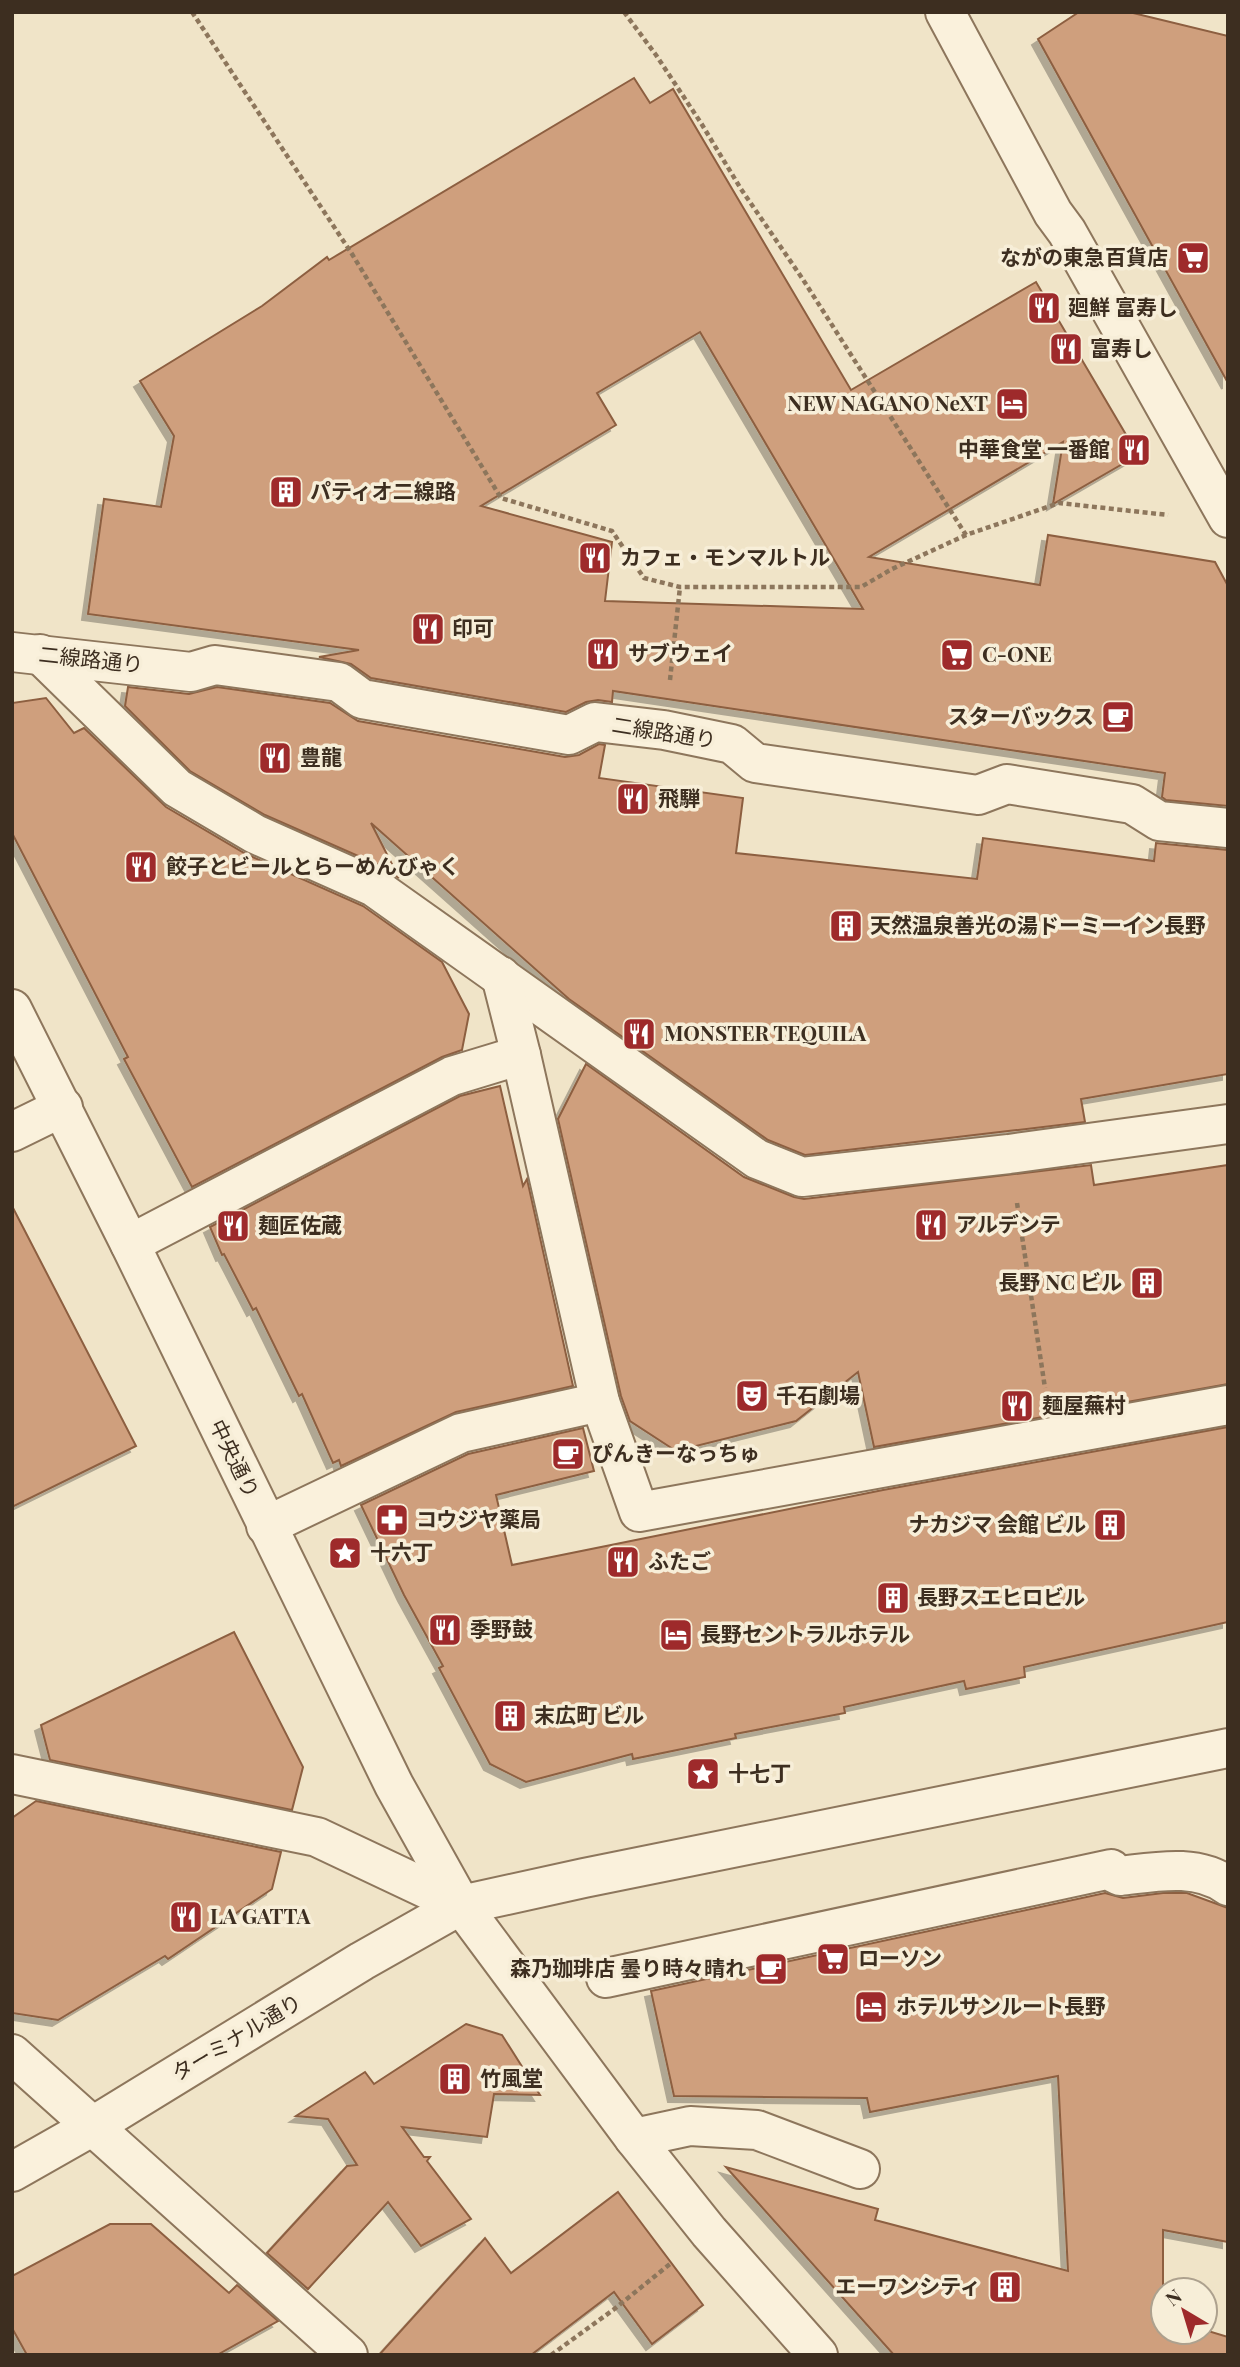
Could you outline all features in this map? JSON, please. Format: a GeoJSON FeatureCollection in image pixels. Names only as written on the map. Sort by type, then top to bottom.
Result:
{"type":"FeatureCollection","features":[{"type":"Feature","properties":{"kind":"street"},"geometry":{"type":"LineString","coordinates":[[945,12],[1054,213],[1228,518]]}},
{"type":"Feature","properties":{"kind":"street"},"geometry":{"type":"LineString","coordinates":[[26,653],[177,788],[255,834],[374,887],[757,1159],[802,1177],[1009,1154],[1228,1124]]}},
{"type":"Feature","properties":{"kind":"street","name":"二線路通り"},"geometry":{"type":"LineString","coordinates":[[26,653],[191,672],[215,665],[339,682],[362,699],[569,735],[595,722],[664,730],[732,744],[755,763],[978,795],[1007,784],[1132,804],[1159,821],[1228,828]]}},
{"type":"Feature","properties":{"kind":"street"},"geometry":{"type":"LineString","coordinates":[[501,976],[600,1402],[639,1512],[1228,1405]]}},
{"type":"Feature","properties":{"kind":"street","name":"中央通り"},"geometry":{"type":"LineString","coordinates":[[12,1009],[63,1107],[394,1785],[461,1905],[634,2138],[709,2232],[818,2355]]}},
{"type":"Feature","properties":{"kind":"street"},"geometry":{"type":"LineString","coordinates":[[130,1244],[452,1076],[521,1055]]}},
{"type":"Feature","properties":{"kind":"street"},"geometry":{"type":"LineString","coordinates":[[12,1132],[63,1107]]}},
{"type":"Feature","properties":{"kind":"street"},"geometry":{"type":"LineString","coordinates":[[266,1526],[461,1433],[600,1402]]}},
{"type":"Feature","properties":{"kind":"street","name":"ターミナル通り"},"geometry":{"type":"LineString","coordinates":[[12,2172],[93,2126],[362,1961],[461,1905],[611,1872],[1228,1748]]}},
{"type":"Feature","properties":{"kind":"street"},"geometry":{"type":"LineString","coordinates":[[16,1774],[317,1837],[461,1905]]}},
{"type":"Feature","properties":{"kind":"street"},"geometry":{"type":"LineString","coordinates":[[607,1978],[1111,1869],[1120,1876],[1195,1871],[1228,1886]]}},
{"type":"Feature","properties":{"kind":"street"},"geometry":{"type":"LineString","coordinates":[[12,2054],[348,2355]]}},
{"type":"Feature","properties":{"kind":"street"},"geometry":{"type":"LineString","coordinates":[[634,2138],[690,2126],[757,2130],[860,2169]]}},
{"type":"Feature","properties":{"kind":"path"},"geometry":{"type":"LineString","coordinates":[[192,12],[352,254],[501,498],[612,531],[644,578],[680,587],[861,587],[892,569],[966,534],[1059,503],[1181,517]]}},
{"type":"Feature","properties":{"kind":"path"},"geometry":{"type":"LineString","coordinates":[[624,12],[701,123],[741,189],[802,278],[966,534]]}},
{"type":"Feature","properties":{"kind":"path"},"geometry":{"type":"LineString","coordinates":[[664,730],[680,587]]}},
{"type":"Feature","properties":{"kind":"path"},"geometry":{"type":"LineString","coordinates":[[1009,1154],[1053,1437]]}},
{"type":"Feature","properties":{"kind":"path"},"geometry":{"type":"LineString","coordinates":[[551,2355],[613,2310],[709,2232]]}},
{"type":"Feature","properties":{"kind":"building","name":"ながの東急百貨店"},"geometry":{"type":"Polygon","coordinates":[[[1079,12],[1129,12],[1228,36],[1228,383],[1038,39],[1079,12]]]}},
{"type":"Feature","properties":{"kind":"building"},"geometry":{"type":"Polygon","coordinates":[[[634,78],[650,103],[673,89],[851,390],[1036,282],[1138,455],[1053,504],[1063,442],[869,557],[1040,585],[1048,535],[1215,562],[1228,586],[1228,806],[1166,800],[1162,797],[1165,773],[613,691],[612,702],[586,702],[566,712],[371,678],[351,664],[319,657],[359,650],[88,614],[104,499],[161,507],[174,436],[140,381],[262,306],[327,257],[329,260],[634,78]],[[700,332],[597,393],[616,425],[481,506],[612,542],[605,601],[863,609],[700,332]]]}},
{"type":"Feature","properties":{"kind":"building"},"geometry":{"type":"Polygon","coordinates":[[[128,687],[189,694],[217,687],[330,703],[358,721],[565,757],[579,755],[599,744],[605,745],[599,778],[743,798],[736,853],[977,879],[983,838],[1154,861],[1156,843],[1228,850],[1228,1074],[1081,1099],[1085,1122],[805,1155],[768,1140],[569,999],[371,823],[399,878],[383,867],[265,815],[190,771],[125,706],[128,687]]]}},
{"type":"Feature","properties":{"kind":"building"},"geometry":{"type":"Polygon","coordinates":[[[46,698],[74,733],[84,728],[166,807],[246,854],[363,906],[442,962],[469,1014],[462,1050],[442,1057],[192,1187],[124,1059],[128,1057],[12,833],[12,703],[46,698]]]}},
{"type":"Feature","properties":{"kind":"building"},"geometry":{"type":"Polygon","coordinates":[[[586,1064],[744,1177],[804,1199],[1091,1165],[1094,1185],[1228,1165],[1228,1384],[874,1447],[858,1372],[796,1421],[676,1451],[630,1421],[621,1396],[558,1119],[586,1064]]]}},
{"type":"Feature","properties":{"kind":"building"},"geometry":{"type":"Polygon","coordinates":[[[500,1086],[523,1186],[527,1179],[573,1386],[456,1412],[341,1466],[339,1460],[333,1463],[302,1394],[299,1396],[256,1308],[253,1310],[224,1254],[222,1255],[210,1227],[460,1096],[500,1086]]]}},
{"type":"Feature","properties":{"kind":"building"},"geometry":{"type":"Polygon","coordinates":[[[12,1206],[136,1446],[12,1507],[12,1206]]]}},
{"type":"Feature","properties":{"kind":"building"},"geometry":{"type":"Polygon","coordinates":[[[1228,1427],[1228,1622],[1024,1667],[1025,1677],[966,1689],[964,1681],[844,1707],[845,1713],[735,1734],[736,1738],[633,1759],[632,1754],[526,1782],[490,1764],[439,1668],[443,1666],[404,1595],[361,1505],[468,1454],[583,1428],[594,1471],[496,1495],[512,1565],[883,1490],[1228,1427]]]}},
{"type":"Feature","properties":{"kind":"building"},"geometry":{"type":"Polygon","coordinates":[[[234,1632],[303,1767],[292,1810],[50,1760],[41,1725],[234,1632]]]}},
{"type":"Feature","properties":{"kind":"building"},"geometry":{"type":"Polygon","coordinates":[[[36,1801],[281,1852],[272,1889],[168,1959],[165,1956],[58,2020],[12,2013],[12,1818],[36,1801]]]}},
{"type":"Feature","properties":{"kind":"building"},"geometry":{"type":"Polygon","coordinates":[[[1105,1893],[1123,1898],[1187,1893],[1228,1908],[1228,2242],[1163,2230],[1163,2276],[1149,2276],[1149,2346],[1219,2346],[1219,2334],[1228,2337],[1228,2355],[894,2355],[726,2167],[878,2209],[875,2220],[1068,2271],[1058,2076],[870,2112],[867,2098],[674,2096],[651,1991],[1105,1893]]]}},
{"type":"Feature","properties":{"kind":"building"},"geometry":{"type":"Polygon","coordinates":[[[466,2024],[502,2035],[540,2095],[494,2094],[487,2137],[402,2127],[424,2157],[430,2157],[427,2161],[471,2219],[421,2246],[388,2202],[308,2289],[267,2253],[347,2166],[357,2165],[328,2119],[296,2116],[365,2072],[374,2084],[466,2024]]]}},
{"type":"Feature","properties":{"kind":"building"},"geometry":{"type":"Polygon","coordinates":[[[618,2192],[703,2305],[652,2344],[614,2292],[531,2355],[379,2355],[485,2238],[511,2273],[618,2192]]]}},
{"type":"Feature","properties":{"kind":"building"},"geometry":{"type":"Polygon","coordinates":[[[110,2224],[151,2224],[229,2293],[237,2285],[278,2321],[217,2355],[27,2355],[12,2328],[12,2276],[110,2224]]]}},
{"type":"Feature","properties":{"kind":"place","name":"ながの東急百貨店"},"geometry":{"type":"Point","coordinates":[1193,258]}},
{"type":"Feature","properties":{"kind":"place","name":"廻鮮 富寿し"},"geometry":{"type":"Point","coordinates":[1044,308]}},
{"type":"Feature","properties":{"kind":"place","name":"富寿し"},"geometry":{"type":"Point","coordinates":[1066,349]}},
{"type":"Feature","properties":{"kind":"place","name":"NEW NAGANO NeXT"},"geometry":{"type":"Point","coordinates":[1012,404]}},
{"type":"Feature","properties":{"kind":"place","name":"中華食堂 一番館"},"geometry":{"type":"Point","coordinates":[1134,450]}},
{"type":"Feature","properties":{"kind":"place","name":"パティオ二線路"},"geometry":{"type":"Point","coordinates":[286,492]}},
{"type":"Feature","properties":{"kind":"place","name":"カフェ・モンマルトル"},"geometry":{"type":"Point","coordinates":[595,558]}},
{"type":"Feature","properties":{"kind":"place","name":"印可"},"geometry":{"type":"Point","coordinates":[428,629]}},
{"type":"Feature","properties":{"kind":"place","name":"サブウェイ"},"geometry":{"type":"Point","coordinates":[603,654]}},
{"type":"Feature","properties":{"kind":"place","name":"C-ONE"},"geometry":{"type":"Point","coordinates":[957,655]}},
{"type":"Feature","properties":{"kind":"place","name":"スターバックス"},"geometry":{"type":"Point","coordinates":[1118,717]}},
{"type":"Feature","properties":{"kind":"place","name":"豊龍"},"geometry":{"type":"Point","coordinates":[275,758]}},
{"type":"Feature","properties":{"kind":"place","name":"飛騨"},"geometry":{"type":"Point","coordinates":[633,799]}},
{"type":"Feature","properties":{"kind":"place","name":"餃子とビールとらーめんびゃく"},"geometry":{"type":"Point","coordinates":[141,867]}},
{"type":"Feature","properties":{"kind":"place","name":"天然温泉善光の湯ドーミーイン長野"},"geometry":{"type":"Point","coordinates":[846,926]}},
{"type":"Feature","properties":{"kind":"place","name":"MONSTER TEQUILA"},"geometry":{"type":"Point","coordinates":[639,1034]}},
{"type":"Feature","properties":{"kind":"place","name":"アルデンテ"},"geometry":{"type":"Point","coordinates":[931,1225]}},
{"type":"Feature","properties":{"kind":"place","name":"麺匠佐蔵"},"geometry":{"type":"Point","coordinates":[233,1226]}},
{"type":"Feature","properties":{"kind":"place","name":"長野 NC ビル"},"geometry":{"type":"Point","coordinates":[1147,1283]}},
{"type":"Feature","properties":{"kind":"place","name":"千石劇場"},"geometry":{"type":"Point","coordinates":[752,1396]}},
{"type":"Feature","properties":{"kind":"place","name":"麺屋蕪村"},"geometry":{"type":"Point","coordinates":[1017,1406]}},
{"type":"Feature","properties":{"kind":"place","name":"ぴんきーなっちゅ"},"geometry":{"type":"Point","coordinates":[568,1454]}},
{"type":"Feature","properties":{"kind":"place","name":"コウジヤ薬局"},"geometry":{"type":"Point","coordinates":[392,1520]}},
{"type":"Feature","properties":{"kind":"place","name":"ナカジマ 会館 ビル"},"geometry":{"type":"Point","coordinates":[1110,1525]}},
{"type":"Feature","properties":{"kind":"place","name":"十六丁"},"geometry":{"type":"Point","coordinates":[345,1553]}},
{"type":"Feature","properties":{"kind":"place","name":"ふたご"},"geometry":{"type":"Point","coordinates":[623,1562]}},
{"type":"Feature","properties":{"kind":"place","name":"長野スエヒロビル"},"geometry":{"type":"Point","coordinates":[893,1598]}},
{"type":"Feature","properties":{"kind":"place","name":"季野鼓"},"geometry":{"type":"Point","coordinates":[445,1630]}},
{"type":"Feature","properties":{"kind":"place","name":"長野セントラルホテル"},"geometry":{"type":"Point","coordinates":[676,1635]}},
{"type":"Feature","properties":{"kind":"place","name":"末広町 ビル"},"geometry":{"type":"Point","coordinates":[510,1716]}},
{"type":"Feature","properties":{"kind":"place","name":"十七丁"},"geometry":{"type":"Point","coordinates":[703,1774]}},
{"type":"Feature","properties":{"kind":"place","name":"LA GATTA"},"geometry":{"type":"Point","coordinates":[186,1917]}},
{"type":"Feature","properties":{"kind":"place","name":"ローソン"},"geometry":{"type":"Point","coordinates":[833,1959]}},
{"type":"Feature","properties":{"kind":"place","name":"森乃珈琲店 曇り時々晴れ"},"geometry":{"type":"Point","coordinates":[771,1969]}},
{"type":"Feature","properties":{"kind":"place","name":"ホテルサンルート長野"},"geometry":{"type":"Point","coordinates":[871,2007]}},
{"type":"Feature","properties":{"kind":"place","name":"竹風堂"},"geometry":{"type":"Point","coordinates":[455,2079]}},
{"type":"Feature","properties":{"kind":"place","name":"エーワンシティ"},"geometry":{"type":"Point","coordinates":[1005,2287]}}]}
